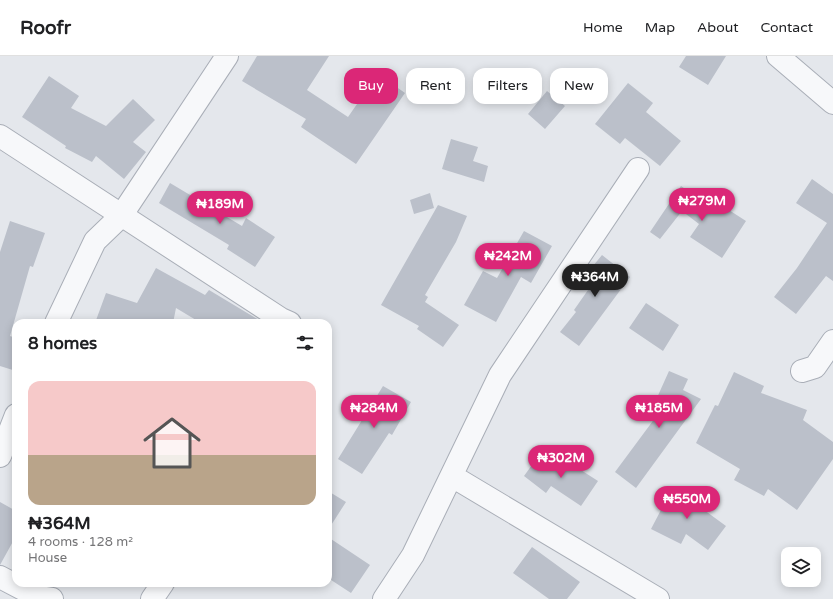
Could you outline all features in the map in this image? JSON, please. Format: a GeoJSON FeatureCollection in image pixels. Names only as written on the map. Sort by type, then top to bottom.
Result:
{"type":"FeatureCollection","features":[{"type":"Feature","properties":{"kind":"street"},"geometry":{"type":"LineString","coordinates":[[58,319],[95,241],[121,216],[227,56]]}},
{"type":"Feature","properties":{"kind":"street"},"geometry":{"type":"LineString","coordinates":[[778,56],[833,103]]}},
{"type":"Feature","properties":{"kind":"street"},"geometry":{"type":"LineString","coordinates":[[0,136],[281,319]]}},
{"type":"Feature","properties":{"kind":"street"},"geometry":{"type":"LineString","coordinates":[[384,599],[413,555],[500,376],[638,169]]}},
{"type":"Feature","properties":{"kind":"street"},"geometry":{"type":"LineString","coordinates":[[802,371],[814,366],[833,341]]}},
{"type":"Feature","properties":{"kind":"street"},"geometry":{"type":"LineString","coordinates":[[0,456],[12,425]]}},
{"type":"Feature","properties":{"kind":"street"},"geometry":{"type":"LineString","coordinates":[[452,476],[658,599]]}},
{"type":"Feature","properties":{"kind":"street"},"geometry":{"type":"LineString","coordinates":[[0,577],[12,583]]}},
{"type":"Feature","properties":{"kind":"street"},"geometry":{"type":"LineString","coordinates":[[19,587],[38,597],[52,599]]}},
{"type":"Feature","properties":{"kind":"street"},"geometry":{"type":"LineString","coordinates":[[152,599],[160,587]]}},
{"type":"Feature","properties":{"kind":"building"},"geometry":{"type":"Polygon","coordinates":[[[257,56],[329,56],[307,90],[348,117],[357,104],[397,104],[356,164],[301,127],[306,119],[242,81],[257,56]]]}},
{"type":"Feature","properties":{"kind":"building"},"geometry":{"type":"Polygon","coordinates":[[[686,56],[726,56],[708,85],[679,67],[686,56]]]}},
{"type":"Feature","properties":{"kind":"building"},"geometry":{"type":"Polygon","coordinates":[[[49,76],[79,96],[71,108],[106,126],[133,99],[155,120],[133,142],[146,152],[124,179],[96,156],[92,162],[65,148],[66,146],[22,117],[49,76]]]}},
{"type":"Feature","properties":{"kind":"building"},"geometry":{"type":"Polygon","coordinates":[[[628,83],[653,103],[646,112],[681,141],[660,166],[625,138],[620,144],[595,124],[628,83]]]}},
{"type":"Feature","properties":{"kind":"building"},"geometry":{"type":"Polygon","coordinates":[[[398,88],[405,93],[398,103],[398,88]]]}},
{"type":"Feature","properties":{"kind":"building"},"geometry":{"type":"Polygon","coordinates":[[[547,91],[550,94],[550,104],[563,104],[565,106],[545,129],[528,114],[536,104],[542,104],[542,97],[547,91]]]}},
{"type":"Feature","properties":{"kind":"building"},"geometry":{"type":"Polygon","coordinates":[[[451,139],[478,147],[473,161],[488,166],[484,182],[442,169],[451,139]]]}},
{"type":"Feature","properties":{"kind":"building"},"geometry":{"type":"Polygon","coordinates":[[[812,179],[833,194],[833,281],[826,276],[796,314],[774,297],[797,268],[827,223],[796,203],[812,179]]]}},
{"type":"Feature","properties":{"kind":"building"},"geometry":{"type":"Polygon","coordinates":[[[170,183],[242,226],[246,218],[275,237],[255,267],[227,249],[229,245],[159,203],[170,183]]]}},
{"type":"Feature","properties":{"kind":"building"},"geometry":{"type":"Polygon","coordinates":[[[681,186],[714,209],[718,203],[746,221],[722,258],[690,237],[699,224],[682,211],[660,239],[650,232],[681,186]]]}},
{"type":"Feature","properties":{"kind":"building"},"geometry":{"type":"Polygon","coordinates":[[[430,193],[434,208],[414,214],[410,200],[430,193]]]}},
{"type":"Feature","properties":{"kind":"building"},"geometry":{"type":"Polygon","coordinates":[[[438,205],[467,216],[456,242],[425,295],[428,297],[425,302],[459,325],[443,347],[417,329],[419,326],[381,305],[438,205]]]}},
{"type":"Feature","properties":{"kind":"building"},"geometry":{"type":"Polygon","coordinates":[[[10,221],[45,233],[33,267],[30,266],[15,319],[12,319],[10,336],[12,337],[12,370],[0,366],[0,252],[10,221]]]}},
{"type":"Feature","properties":{"kind":"building"},"geometry":{"type":"Polygon","coordinates":[[[524,231],[552,246],[531,283],[521,277],[496,322],[464,305],[483,271],[497,278],[524,231]]]}},
{"type":"Feature","properties":{"kind":"building"},"geometry":{"type":"Polygon","coordinates":[[[602,255],[630,277],[579,346],[560,332],[576,312],[574,310],[588,290],[579,283],[602,255]]]}},
{"type":"Feature","properties":{"kind":"building"},"geometry":{"type":"Polygon","coordinates":[[[156,268],[205,295],[209,290],[257,319],[194,319],[176,308],[174,319],[96,319],[106,293],[137,303],[156,268]]]}},
{"type":"Feature","properties":{"kind":"building"},"geometry":{"type":"Polygon","coordinates":[[[646,303],[679,325],[663,351],[629,328],[646,303]]]}},
{"type":"Feature","properties":{"kind":"building"},"geometry":{"type":"Polygon","coordinates":[[[669,371],[688,379],[683,390],[701,399],[636,488],[615,472],[658,414],[651,411],[669,371]]]}},
{"type":"Feature","properties":{"kind":"building"},"geometry":{"type":"Polygon","coordinates":[[[734,372],[764,386],[761,393],[807,410],[803,420],[833,442],[833,459],[797,510],[768,489],[764,496],[734,480],[740,469],[696,443],[715,405],[718,406],[734,372]]]}},
{"type":"Feature","properties":{"kind":"building"},"geometry":{"type":"Polygon","coordinates":[[[383,386],[411,402],[392,435],[389,433],[362,474],[338,459],[383,386]]]}},
{"type":"Feature","properties":{"kind":"building"},"geometry":{"type":"Polygon","coordinates":[[[542,451],[569,470],[573,465],[598,481],[581,506],[551,486],[546,493],[524,476],[542,451]]]}},
{"type":"Feature","properties":{"kind":"building"},"geometry":{"type":"Polygon","coordinates":[[[673,487],[703,502],[700,507],[726,526],[708,550],[686,534],[681,544],[651,529],[673,487]]]}},
{"type":"Feature","properties":{"kind":"building"},"geometry":{"type":"Polygon","coordinates":[[[332,493],[346,502],[332,524],[332,493]]]}},
{"type":"Feature","properties":{"kind":"building"},"geometry":{"type":"Polygon","coordinates":[[[0,502],[12,509],[12,543],[0,565],[0,502]]]}},
{"type":"Feature","properties":{"kind":"building"},"geometry":{"type":"Polygon","coordinates":[[[332,540],[370,565],[351,593],[332,581],[332,540]]]}},
{"type":"Feature","properties":{"kind":"building"},"geometry":{"type":"Polygon","coordinates":[[[532,547],[580,582],[567,599],[549,599],[513,573],[532,547]]]}}]}
